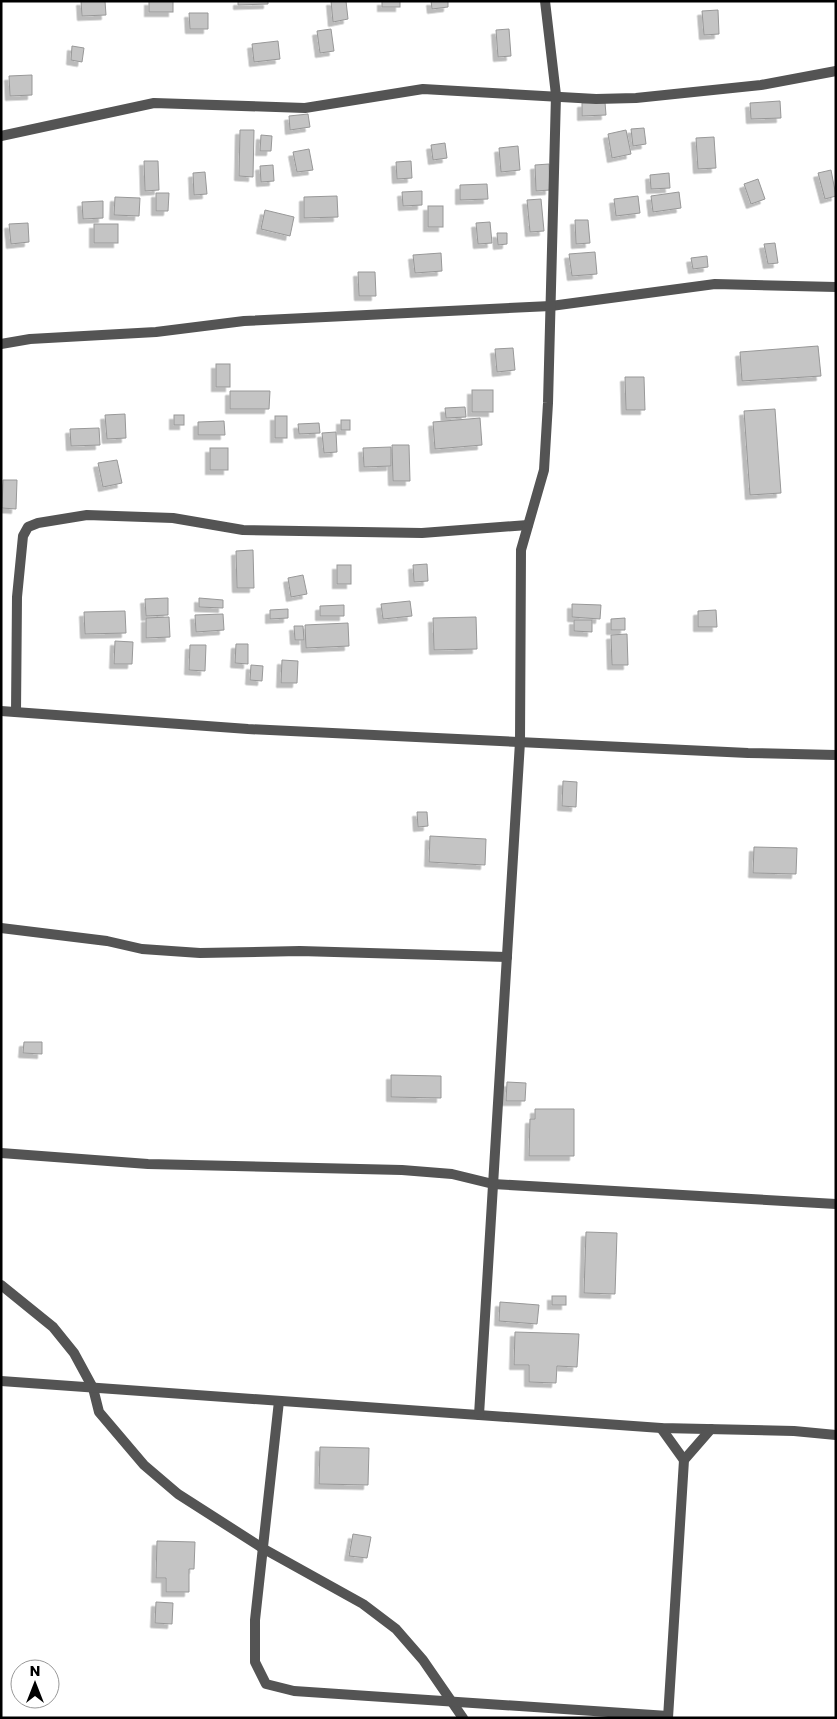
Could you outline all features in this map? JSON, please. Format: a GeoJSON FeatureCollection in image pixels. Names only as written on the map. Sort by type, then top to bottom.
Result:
{"type":"FeatureCollection","features":[{"type":"Feature","properties":{"kind":"street"},"geometry":{"type":"LineString","coordinates":[[479,1415],[520,742],[521,550],[544,470],[551,306],[556,95],[545,1]]}},
{"type":"Feature","properties":{"kind":"street"},"geometry":{"type":"LineString","coordinates":[[1,136],[154,103],[305,108],[423,89],[556,95],[596,100],[636,98],[761,85],[836,71]]}},
{"type":"Feature","properties":{"kind":"street"},"geometry":{"type":"LineString","coordinates":[[1,344],[30,339],[156,332],[244,321],[551,306],[716,284],[836,287]]}},
{"type":"Feature","properties":{"kind":"street"},"geometry":{"type":"LineString","coordinates":[[16,712],[17,597],[23,536],[28,527],[38,523],[87,515],[173,518],[243,530],[422,533],[528,525]]}},
{"type":"Feature","properties":{"kind":"street"},"geometry":{"type":"LineString","coordinates":[[1,711],[248,729],[748,753],[836,755]]}},
{"type":"Feature","properties":{"kind":"street"},"geometry":{"type":"LineString","coordinates":[[1,928],[107,941],[142,949],[200,954],[300,951],[507,956]]}},
{"type":"Feature","properties":{"kind":"street"},"geometry":{"type":"LineString","coordinates":[[1,1153],[148,1164],[402,1170],[452,1174],[493,1184],[836,1204]]}},
{"type":"Feature","properties":{"kind":"street"},"geometry":{"type":"LineString","coordinates":[[1,1285],[53,1327],[74,1353],[93,1388],[99,1412],[144,1465],[178,1494],[264,1549],[363,1604],[396,1629],[423,1660],[463,1718]]}},
{"type":"Feature","properties":{"kind":"street"},"geometry":{"type":"LineString","coordinates":[[1,1381],[661,1428],[836,1435]]}},
{"type":"Feature","properties":{"kind":"street"},"geometry":{"type":"LineString","coordinates":[[279,1400],[256,1620],[255,1662],[266,1684],[294,1691],[668,1717],[684,1460],[711,1429]]}},
{"type":"Feature","properties":{"kind":"street"},"geometry":{"type":"LineString","coordinates":[[661,1428],[684,1460]]}},
{"type":"Feature","properties":{"kind":"building"},"geometry":{"type":"Polygon","coordinates":[[[81,1],[105,1],[106,15],[82,16],[81,1]]]}},
{"type":"Feature","properties":{"kind":"building"},"geometry":{"type":"Polygon","coordinates":[[[149,1],[173,1],[173,12],[149,12],[149,1]]]}},
{"type":"Feature","properties":{"kind":"building"},"geometry":{"type":"Polygon","coordinates":[[[238,1],[268,1],[268,4],[238,5],[238,1]]]}},
{"type":"Feature","properties":{"kind":"building"},"geometry":{"type":"Polygon","coordinates":[[[331,1],[346,1],[348,19],[333,22],[331,1]]]}},
{"type":"Feature","properties":{"kind":"building"},"geometry":{"type":"Polygon","coordinates":[[[382,1],[400,1],[400,7],[382,7],[382,1]]]}},
{"type":"Feature","properties":{"kind":"building"},"geometry":{"type":"Polygon","coordinates":[[[431,1],[448,1],[448,7],[432,9],[431,1]]]}},
{"type":"Feature","properties":{"kind":"building"},"geometry":{"type":"Polygon","coordinates":[[[718,10],[719,34],[704,35],[702,11],[718,10]]]}},
{"type":"Feature","properties":{"kind":"building"},"geometry":{"type":"Polygon","coordinates":[[[189,13],[208,13],[208,29],[190,29],[189,13]]]}},
{"type":"Feature","properties":{"kind":"building"},"geometry":{"type":"Polygon","coordinates":[[[331,29],[334,51],[320,53],[317,31],[331,29]]]}},
{"type":"Feature","properties":{"kind":"building"},"geometry":{"type":"Polygon","coordinates":[[[509,29],[511,56],[498,57],[496,30],[509,29]]]}},
{"type":"Feature","properties":{"kind":"building"},"geometry":{"type":"Polygon","coordinates":[[[278,41],[280,59],[254,62],[252,44],[278,41]]]}},
{"type":"Feature","properties":{"kind":"building"},"geometry":{"type":"Polygon","coordinates":[[[72,46],[84,48],[82,62],[71,60],[72,46]]]}},
{"type":"Feature","properties":{"kind":"building"},"geometry":{"type":"Polygon","coordinates":[[[32,75],[32,95],[10,96],[9,76],[32,75]]]}},
{"type":"Feature","properties":{"kind":"building"},"geometry":{"type":"Polygon","coordinates":[[[780,101],[781,118],[751,119],[750,103],[780,101]]]}},
{"type":"Feature","properties":{"kind":"building"},"geometry":{"type":"Polygon","coordinates":[[[605,102],[606,115],[582,116],[582,103],[605,102]]]}},
{"type":"Feature","properties":{"kind":"building"},"geometry":{"type":"Polygon","coordinates":[[[308,114],[310,127],[290,130],[289,116],[308,114]]]}},
{"type":"Feature","properties":{"kind":"building"},"geometry":{"type":"Polygon","coordinates":[[[644,128],[646,144],[633,146],[631,129],[644,128]]]}},
{"type":"Feature","properties":{"kind":"building"},"geometry":{"type":"Polygon","coordinates":[[[240,130],[254,130],[253,177],[239,176],[240,130]]]}},
{"type":"Feature","properties":{"kind":"building"},"geometry":{"type":"Polygon","coordinates":[[[626,130],[631,154],[612,158],[608,134],[626,130]]]}},
{"type":"Feature","properties":{"kind":"building"},"geometry":{"type":"Polygon","coordinates":[[[261,135],[272,136],[271,151],[260,151],[261,135]]]}},
{"type":"Feature","properties":{"kind":"building"},"geometry":{"type":"Polygon","coordinates":[[[714,137],[716,168],[698,169],[696,138],[714,137]]]}},
{"type":"Feature","properties":{"kind":"building"},"geometry":{"type":"Polygon","coordinates":[[[445,143],[447,158],[433,160],[431,145],[445,143]]]}},
{"type":"Feature","properties":{"kind":"building"},"geometry":{"type":"Polygon","coordinates":[[[518,146],[520,170],[501,172],[499,148],[518,146]]]}},
{"type":"Feature","properties":{"kind":"building"},"geometry":{"type":"Polygon","coordinates":[[[309,149],[313,170],[297,172],[293,152],[309,149]]]}},
{"type":"Feature","properties":{"kind":"building"},"geometry":{"type":"Polygon","coordinates":[[[144,161],[158,161],[159,190],[145,191],[144,161]]]}},
{"type":"Feature","properties":{"kind":"building"},"geometry":{"type":"Polygon","coordinates":[[[411,161],[412,178],[397,179],[396,162],[411,161]]]}},
{"type":"Feature","properties":{"kind":"building"},"geometry":{"type":"Polygon","coordinates":[[[549,164],[550,190],[536,191],[535,165],[549,164]]]}},
{"type":"Feature","properties":{"kind":"building"},"geometry":{"type":"Polygon","coordinates":[[[273,165],[274,181],[261,182],[260,166],[273,165]]]}},
{"type":"Feature","properties":{"kind":"building"},"geometry":{"type":"Polygon","coordinates":[[[831,170],[836,196],[825,199],[818,173],[831,170]]]}},
{"type":"Feature","properties":{"kind":"building"},"geometry":{"type":"Polygon","coordinates":[[[205,172],[207,194],[194,195],[193,173],[205,172]]]}},
{"type":"Feature","properties":{"kind":"building"},"geometry":{"type":"Polygon","coordinates":[[[669,173],[670,188],[651,189],[650,175],[669,173]]]}},
{"type":"Feature","properties":{"kind":"building"},"geometry":{"type":"Polygon","coordinates":[[[758,179],[765,199],[751,204],[744,184],[758,179]]]}},
{"type":"Feature","properties":{"kind":"building"},"geometry":{"type":"Polygon","coordinates":[[[487,184],[488,199],[460,200],[460,185],[487,184]]]}},
{"type":"Feature","properties":{"kind":"building"},"geometry":{"type":"Polygon","coordinates":[[[422,191],[422,205],[403,206],[402,192],[422,191]]]}},
{"type":"Feature","properties":{"kind":"building"},"geometry":{"type":"Polygon","coordinates":[[[679,192],[681,208],[653,212],[651,196],[679,192]]]}},
{"type":"Feature","properties":{"kind":"building"},"geometry":{"type":"Polygon","coordinates":[[[156,193],[169,193],[168,211],[156,211],[156,193]]]}},
{"type":"Feature","properties":{"kind":"building"},"geometry":{"type":"Polygon","coordinates":[[[337,196],[338,217],[304,218],[304,197],[337,196]]]}},
{"type":"Feature","properties":{"kind":"building"},"geometry":{"type":"Polygon","coordinates":[[[638,196],[640,213],[616,216],[614,199],[638,196]]]}},
{"type":"Feature","properties":{"kind":"building"},"geometry":{"type":"Polygon","coordinates":[[[115,197],[140,198],[139,216],[114,215],[115,197]]]}},
{"type":"Feature","properties":{"kind":"building"},"geometry":{"type":"Polygon","coordinates":[[[541,199],[544,231],[530,232],[527,200],[541,199]]]}},
{"type":"Feature","properties":{"kind":"building"},"geometry":{"type":"Polygon","coordinates":[[[103,201],[103,218],[83,219],[82,202],[103,201]]]}},
{"type":"Feature","properties":{"kind":"building"},"geometry":{"type":"Polygon","coordinates":[[[428,206],[443,206],[443,227],[428,227],[428,206]]]}},
{"type":"Feature","properties":{"kind":"building"},"geometry":{"type":"Polygon","coordinates":[[[265,210],[294,217],[290,236],[261,229],[265,210]]]}},
{"type":"Feature","properties":{"kind":"building"},"geometry":{"type":"Polygon","coordinates":[[[575,220],[588,220],[590,243],[576,244],[575,220]]]}},
{"type":"Feature","properties":{"kind":"building"},"geometry":{"type":"Polygon","coordinates":[[[490,222],[492,243],[478,244],[476,223],[490,222]]]}},
{"type":"Feature","properties":{"kind":"building"},"geometry":{"type":"Polygon","coordinates":[[[28,223],[29,242],[11,244],[9,224],[28,223]]]}},
{"type":"Feature","properties":{"kind":"building"},"geometry":{"type":"Polygon","coordinates":[[[94,224],[118,224],[118,243],[94,243],[94,224]]]}},
{"type":"Feature","properties":{"kind":"building"},"geometry":{"type":"Polygon","coordinates":[[[497,233],[507,233],[507,244],[498,245],[497,233]]]}},
{"type":"Feature","properties":{"kind":"building"},"geometry":{"type":"Polygon","coordinates":[[[775,243],[778,263],[768,264],[764,244],[775,243]]]}},
{"type":"Feature","properties":{"kind":"building"},"geometry":{"type":"Polygon","coordinates":[[[595,252],[597,274],[572,276],[569,254],[595,252]]]}},
{"type":"Feature","properties":{"kind":"building"},"geometry":{"type":"Polygon","coordinates":[[[441,253],[442,271],[415,273],[413,255],[441,253]]]}},
{"type":"Feature","properties":{"kind":"building"},"geometry":{"type":"Polygon","coordinates":[[[707,256],[708,267],[693,269],[691,258],[707,256]]]}},
{"type":"Feature","properties":{"kind":"building"},"geometry":{"type":"Polygon","coordinates":[[[358,272],[375,272],[376,296],[359,296],[358,272]]]}},
{"type":"Feature","properties":{"kind":"building"},"geometry":{"type":"Polygon","coordinates":[[[818,346],[821,376],[742,381],[740,352],[818,346]]]}},
{"type":"Feature","properties":{"kind":"building"},"geometry":{"type":"Polygon","coordinates":[[[513,348],[515,370],[497,372],[495,349],[513,348]]]}},
{"type":"Feature","properties":{"kind":"building"},"geometry":{"type":"Polygon","coordinates":[[[216,364],[230,364],[230,387],[216,387],[216,364]]]}},
{"type":"Feature","properties":{"kind":"building"},"geometry":{"type":"Polygon","coordinates":[[[625,377],[644,377],[645,410],[626,410],[625,377]]]}},
{"type":"Feature","properties":{"kind":"building"},"geometry":{"type":"Polygon","coordinates":[[[472,390],[493,390],[493,412],[472,412],[472,390]]]}},
{"type":"Feature","properties":{"kind":"building"},"geometry":{"type":"Polygon","coordinates":[[[230,391],[270,391],[269,409],[230,409],[230,391]]]}},
{"type":"Feature","properties":{"kind":"building"},"geometry":{"type":"Polygon","coordinates":[[[465,407],[466,417],[446,418],[445,408],[465,407]]]}},
{"type":"Feature","properties":{"kind":"building"},"geometry":{"type":"Polygon","coordinates":[[[775,409],[781,493],[750,495],[744,411],[775,409]]]}},
{"type":"Feature","properties":{"kind":"building"},"geometry":{"type":"Polygon","coordinates":[[[125,414],[126,438],[107,439],[105,415],[125,414]]]}},
{"type":"Feature","properties":{"kind":"building"},"geometry":{"type":"Polygon","coordinates":[[[174,415],[184,415],[184,425],[174,425],[174,415]]]}},
{"type":"Feature","properties":{"kind":"building"},"geometry":{"type":"Polygon","coordinates":[[[275,416],[287,416],[287,438],[275,438],[275,416]]]}},
{"type":"Feature","properties":{"kind":"building"},"geometry":{"type":"Polygon","coordinates":[[[480,418],[482,445],[435,449],[433,422],[480,418]]]}},
{"type":"Feature","properties":{"kind":"building"},"geometry":{"type":"Polygon","coordinates":[[[341,420],[350,420],[350,430],[341,430],[341,420]]]}},
{"type":"Feature","properties":{"kind":"building"},"geometry":{"type":"Polygon","coordinates":[[[224,421],[225,435],[198,435],[198,422],[224,421]]]}},
{"type":"Feature","properties":{"kind":"building"},"geometry":{"type":"Polygon","coordinates":[[[319,423],[320,433],[299,434],[298,424],[319,423]]]}},
{"type":"Feature","properties":{"kind":"building"},"geometry":{"type":"Polygon","coordinates":[[[99,428],[100,445],[71,446],[70,429],[99,428]]]}},
{"type":"Feature","properties":{"kind":"building"},"geometry":{"type":"Polygon","coordinates":[[[336,432],[337,452],[324,453],[322,433],[336,432]]]}},
{"type":"Feature","properties":{"kind":"building"},"geometry":{"type":"Polygon","coordinates":[[[392,445],[409,445],[410,481],[393,481],[392,445]]]}},
{"type":"Feature","properties":{"kind":"building"},"geometry":{"type":"Polygon","coordinates":[[[391,447],[391,466],[364,467],[363,448],[391,447]]]}},
{"type":"Feature","properties":{"kind":"building"},"geometry":{"type":"Polygon","coordinates":[[[210,448],[228,448],[228,470],[210,470],[210,448]]]}},
{"type":"Feature","properties":{"kind":"building"},"geometry":{"type":"Polygon","coordinates":[[[117,460],[122,483],[103,487],[98,463],[117,460]]]}},
{"type":"Feature","properties":{"kind":"building"},"geometry":{"type":"Polygon","coordinates":[[[3,480],[17,480],[16,509],[2,508],[3,480]]]}},
{"type":"Feature","properties":{"kind":"building"},"geometry":{"type":"Polygon","coordinates":[[[253,550],[254,588],[237,588],[236,551],[253,550]]]}},
{"type":"Feature","properties":{"kind":"building"},"geometry":{"type":"Polygon","coordinates":[[[427,564],[428,581],[414,582],[413,565],[427,564]]]}},
{"type":"Feature","properties":{"kind":"building"},"geometry":{"type":"Polygon","coordinates":[[[337,565],[351,565],[351,584],[337,584],[337,565]]]}},
{"type":"Feature","properties":{"kind":"building"},"geometry":{"type":"Polygon","coordinates":[[[303,575],[307,594],[291,597],[288,578],[303,575]]]}},
{"type":"Feature","properties":{"kind":"building"},"geometry":{"type":"Polygon","coordinates":[[[168,598],[168,615],[146,616],[145,599],[168,598]]]}},
{"type":"Feature","properties":{"kind":"building"},"geometry":{"type":"Polygon","coordinates":[[[199,598],[223,600],[223,608],[199,607],[199,598]]]}},
{"type":"Feature","properties":{"kind":"building"},"geometry":{"type":"Polygon","coordinates":[[[410,601],[412,616],[383,619],[381,604],[410,601]]]}},
{"type":"Feature","properties":{"kind":"building"},"geometry":{"type":"Polygon","coordinates":[[[572,604],[601,605],[600,619],[572,617],[572,604]]]}},
{"type":"Feature","properties":{"kind":"building"},"geometry":{"type":"Polygon","coordinates":[[[344,605],[344,616],[320,616],[320,606],[344,605]]]}},
{"type":"Feature","properties":{"kind":"building"},"geometry":{"type":"Polygon","coordinates":[[[288,609],[288,618],[270,619],[270,610],[288,609]]]}},
{"type":"Feature","properties":{"kind":"building"},"geometry":{"type":"Polygon","coordinates":[[[716,610],[717,627],[698,627],[698,611],[716,610]]]}},
{"type":"Feature","properties":{"kind":"building"},"geometry":{"type":"Polygon","coordinates":[[[125,611],[126,633],[85,634],[84,612],[125,611]]]}},
{"type":"Feature","properties":{"kind":"building"},"geometry":{"type":"Polygon","coordinates":[[[223,614],[224,630],[196,632],[195,615],[223,614]]]}},
{"type":"Feature","properties":{"kind":"building"},"geometry":{"type":"Polygon","coordinates":[[[169,617],[170,637],[146,638],[146,618],[169,617]]]}},
{"type":"Feature","properties":{"kind":"building"},"geometry":{"type":"Polygon","coordinates":[[[476,617],[477,649],[434,650],[433,618],[476,617]]]}},
{"type":"Feature","properties":{"kind":"building"},"geometry":{"type":"Polygon","coordinates":[[[625,618],[625,630],[611,630],[611,619],[625,618]]]}},
{"type":"Feature","properties":{"kind":"building"},"geometry":{"type":"Polygon","coordinates":[[[574,620],[592,620],[592,632],[574,631],[574,620]]]}},
{"type":"Feature","properties":{"kind":"building"},"geometry":{"type":"Polygon","coordinates":[[[348,623],[349,646],[306,648],[305,625],[348,623]]]}},
{"type":"Feature","properties":{"kind":"building"},"geometry":{"type":"Polygon","coordinates":[[[294,626],[303,626],[304,640],[295,640],[294,626]]]}},
{"type":"Feature","properties":{"kind":"building"},"geometry":{"type":"Polygon","coordinates":[[[627,634],[628,665],[612,665],[611,635],[627,634]]]}},
{"type":"Feature","properties":{"kind":"building"},"geometry":{"type":"Polygon","coordinates":[[[115,641],[133,642],[132,664],[114,664],[115,641]]]}},
{"type":"Feature","properties":{"kind":"building"},"geometry":{"type":"Polygon","coordinates":[[[236,644],[248,644],[248,664],[235,663],[236,644]]]}},
{"type":"Feature","properties":{"kind":"building"},"geometry":{"type":"Polygon","coordinates":[[[190,645],[206,645],[205,671],[189,670],[190,645]]]}},
{"type":"Feature","properties":{"kind":"building"},"geometry":{"type":"Polygon","coordinates":[[[282,660],[298,661],[297,683],[281,683],[282,660]]]}},
{"type":"Feature","properties":{"kind":"building"},"geometry":{"type":"Polygon","coordinates":[[[251,665],[263,666],[262,681],[250,680],[251,665]]]}},
{"type":"Feature","properties":{"kind":"building"},"geometry":{"type":"Polygon","coordinates":[[[563,781],[577,782],[576,807],[562,806],[563,781]]]}},
{"type":"Feature","properties":{"kind":"building"},"geometry":{"type":"Polygon","coordinates":[[[417,812],[427,812],[428,826],[418,827],[417,812]]]}},
{"type":"Feature","properties":{"kind":"building"},"geometry":{"type":"Polygon","coordinates":[[[430,836],[486,839],[485,865],[429,862],[430,836]]]}},
{"type":"Feature","properties":{"kind":"building"},"geometry":{"type":"Polygon","coordinates":[[[754,847],[797,848],[796,874],[753,873],[754,847]]]}},
{"type":"Feature","properties":{"kind":"building"},"geometry":{"type":"Polygon","coordinates":[[[24,1042],[42,1042],[42,1054],[23,1053],[24,1042]]]}},
{"type":"Feature","properties":{"kind":"building"},"geometry":{"type":"Polygon","coordinates":[[[391,1075],[441,1076],[441,1098],[391,1097],[391,1075]]]}},
{"type":"Feature","properties":{"kind":"building"},"geometry":{"type":"Polygon","coordinates":[[[507,1082],[526,1083],[525,1101],[506,1101],[507,1082]]]}},
{"type":"Feature","properties":{"kind":"building"},"geometry":{"type":"Polygon","coordinates":[[[535,1109],[574,1109],[574,1156],[529,1156],[530,1119],[535,1119],[535,1109]]]}},
{"type":"Feature","properties":{"kind":"building"},"geometry":{"type":"Polygon","coordinates":[[[586,1232],[617,1233],[615,1294],[584,1293],[586,1232]]]}},
{"type":"Feature","properties":{"kind":"building"},"geometry":{"type":"Polygon","coordinates":[[[552,1296],[566,1296],[566,1305],[552,1305],[552,1296]]]}},
{"type":"Feature","properties":{"kind":"building"},"geometry":{"type":"Polygon","coordinates":[[[500,1302],[539,1305],[537,1324],[499,1321],[500,1302]]]}},
{"type":"Feature","properties":{"kind":"building"},"geometry":{"type":"Polygon","coordinates":[[[515,1332],[579,1334],[577,1367],[557,1366],[556,1383],[529,1382],[529,1365],[514,1365],[515,1332]]]}},
{"type":"Feature","properties":{"kind":"building"},"geometry":{"type":"Polygon","coordinates":[[[320,1447],[369,1448],[368,1485],[319,1484],[320,1447]]]}},
{"type":"Feature","properties":{"kind":"building"},"geometry":{"type":"Polygon","coordinates":[[[353,1534],[371,1537],[367,1558],[349,1556],[353,1534]]]}},
{"type":"Feature","properties":{"kind":"building"},"geometry":{"type":"Polygon","coordinates":[[[157,1541],[195,1542],[194,1569],[189,1569],[189,1592],[166,1592],[166,1578],[156,1578],[157,1541]]]}},
{"type":"Feature","properties":{"kind":"building"},"geometry":{"type":"Polygon","coordinates":[[[156,1602],[173,1603],[172,1624],[155,1623],[156,1602]]]}}]}
